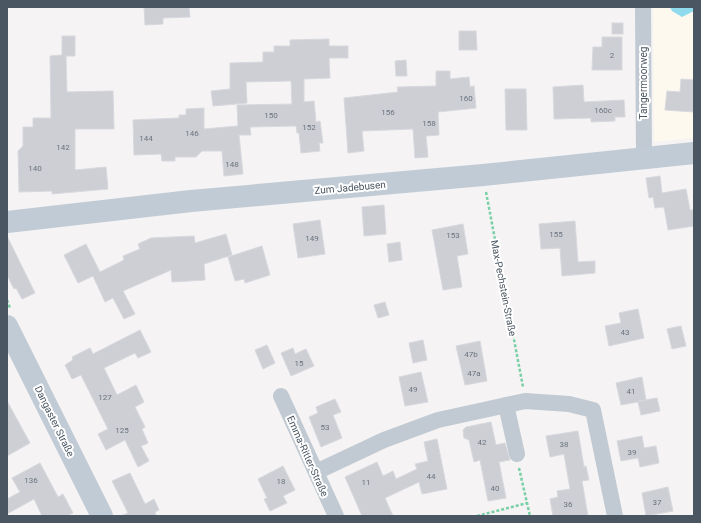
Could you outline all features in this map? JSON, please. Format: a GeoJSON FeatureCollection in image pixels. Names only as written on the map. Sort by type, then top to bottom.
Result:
{"type":"FeatureCollection","features":[{"type":"Feature","properties":{"kind":"street","name":"Tangermoorweg"},"geometry":{"type":"LineString","coordinates":[[643,7],[644,158]]}},
{"type":"Feature","properties":{"kind":"street","name":"Zum Jadebusen"},"geometry":{"type":"LineString","coordinates":[[7,222],[191,201],[483,175],[694,154]]}},
{"type":"Feature","properties":{"kind":"street","name":"Dangaster Straße"},"geometry":{"type":"LineString","coordinates":[[7,326],[102,516]]}},
{"type":"Feature","properties":{"kind":"street","name":"Emma-Ritter-Straße"},"geometry":{"type":"LineString","coordinates":[[281,396],[336,516]]}},
{"type":"Feature","properties":{"kind":"street"},"geometry":{"type":"LineString","coordinates":[[316,472],[384,440],[438,420],[526,401],[568,404],[593,410],[615,516]]}},
{"type":"Feature","properties":{"kind":"street"},"geometry":{"type":"LineString","coordinates":[[506,405],[517,454]]}},
{"type":"Feature","properties":{"kind":"path","name":"Max-Pechstein-Straße"},"geometry":{"type":"LineString","coordinates":[[483,175],[526,401]]}},
{"type":"Feature","properties":{"kind":"path"},"geometry":{"type":"LineString","coordinates":[[517,454],[526,503],[530,516]]}},
{"type":"Feature","properties":{"kind":"path"},"geometry":{"type":"LineString","coordinates":[[477,516],[526,503]]}},
{"type":"Feature","properties":{"kind":"shaded area"},"geometry":{"type":"Polygon","coordinates":[[[653,7],[694,7],[694,138],[654,142],[653,7]]]}},
{"type":"Feature","properties":{"kind":"water"},"geometry":{"type":"Polygon","coordinates":[[[670,7],[694,7],[694,11],[682,17],[672,11],[670,7]]]}},
{"type":"Feature","properties":{"kind":"building"},"geometry":{"type":"Polygon","coordinates":[[[144,7],[189,7],[190,17],[163,18],[163,24],[145,25],[144,7]]]}},
{"type":"Feature","properties":{"kind":"building"},"geometry":{"type":"Polygon","coordinates":[[[612,23],[623,23],[623,34],[612,34],[612,23]]]}},
{"type":"Feature","properties":{"kind":"building"},"geometry":{"type":"Polygon","coordinates":[[[459,31],[476,31],[477,50],[459,50],[459,31]]]}},
{"type":"Feature","properties":{"kind":"building"},"geometry":{"type":"Polygon","coordinates":[[[62,36],[75,36],[75,56],[66,56],[67,92],[113,91],[114,129],[75,129],[75,170],[106,167],[108,189],[52,194],[52,191],[19,192],[18,151],[23,146],[23,127],[33,127],[33,118],[51,118],[50,56],[62,55],[62,36]]]}},
{"type":"Feature","properties":{"kind":"building"},"geometry":{"type":"Polygon","coordinates":[[[602,37],[622,37],[622,70],[592,70],[593,47],[602,47],[602,37]]]}},
{"type":"Feature","properties":{"kind":"building"},"geometry":{"type":"Polygon","coordinates":[[[329,39],[329,46],[348,46],[348,58],[329,58],[330,78],[304,79],[304,102],[314,101],[316,122],[320,121],[323,143],[319,143],[320,151],[301,153],[299,133],[297,133],[296,126],[250,127],[251,135],[239,135],[243,174],[224,176],[222,151],[202,151],[196,157],[175,157],[175,161],[162,161],[161,154],[134,155],[133,120],[179,118],[179,115],[186,115],[186,109],[204,108],[204,129],[238,126],[237,105],[292,104],[291,81],[246,82],[247,103],[213,106],[211,91],[230,89],[230,63],[263,62],[263,52],[274,52],[274,46],[290,46],[290,40],[329,39]]]}},
{"type":"Feature","properties":{"kind":"building"},"geometry":{"type":"Polygon","coordinates":[[[406,60],[407,76],[396,76],[395,61],[406,60]]]}},
{"type":"Feature","properties":{"kind":"building"},"geometry":{"type":"Polygon","coordinates":[[[436,71],[450,71],[450,79],[469,77],[470,87],[474,86],[476,108],[438,112],[439,135],[426,136],[428,157],[415,158],[413,129],[362,131],[364,151],[348,153],[344,98],[398,92],[397,87],[436,86],[436,71]]]}},
{"type":"Feature","properties":{"kind":"building"},"geometry":{"type":"Polygon","coordinates":[[[681,79],[694,80],[694,112],[665,110],[667,91],[680,92],[681,79]]]}},
{"type":"Feature","properties":{"kind":"building"},"geometry":{"type":"Polygon","coordinates":[[[583,85],[584,102],[624,100],[625,117],[615,117],[615,121],[591,122],[591,118],[554,119],[553,87],[583,85]]]}},
{"type":"Feature","properties":{"kind":"building"},"geometry":{"type":"Polygon","coordinates":[[[505,89],[526,89],[527,130],[506,130],[505,89]]]}},
{"type":"Feature","properties":{"kind":"building"},"geometry":{"type":"Polygon","coordinates":[[[660,176],[662,193],[686,189],[690,210],[694,210],[694,226],[668,230],[664,207],[655,208],[653,197],[649,198],[646,178],[660,176]]]}},
{"type":"Feature","properties":{"kind":"building"},"geometry":{"type":"Polygon","coordinates":[[[384,205],[386,234],[364,236],[362,207],[384,205]]]}},
{"type":"Feature","properties":{"kind":"building"},"geometry":{"type":"Polygon","coordinates":[[[320,220],[325,254],[298,258],[293,224],[320,220]]]}},
{"type":"Feature","properties":{"kind":"building"},"geometry":{"type":"Polygon","coordinates":[[[575,221],[578,262],[595,261],[595,273],[562,276],[560,248],[541,249],[539,224],[575,221]]]}},
{"type":"Feature","properties":{"kind":"building"},"geometry":{"type":"Polygon","coordinates":[[[463,224],[468,254],[457,256],[462,287],[443,290],[432,230],[463,224]]]}},
{"type":"Feature","properties":{"kind":"building"},"geometry":{"type":"Polygon","coordinates":[[[226,234],[232,255],[204,264],[205,280],[172,282],[171,270],[123,291],[135,314],[124,319],[113,298],[105,302],[93,276],[78,283],[64,255],[86,244],[100,272],[124,260],[123,256],[140,249],[138,244],[151,238],[194,236],[195,243],[226,234]]]}},
{"type":"Feature","properties":{"kind":"building"},"geometry":{"type":"Polygon","coordinates":[[[7,236],[35,293],[22,299],[16,288],[14,289],[7,275],[7,236]]]}},
{"type":"Feature","properties":{"kind":"building"},"geometry":{"type":"Polygon","coordinates":[[[400,242],[402,260],[389,262],[387,244],[400,242]]]}},
{"type":"Feature","properties":{"kind":"building"},"geometry":{"type":"Polygon","coordinates":[[[262,246],[270,275],[245,283],[244,279],[235,281],[228,257],[262,246]]]}},
{"type":"Feature","properties":{"kind":"building"},"geometry":{"type":"Polygon","coordinates":[[[385,302],[389,315],[378,318],[374,305],[385,302]]]}},
{"type":"Feature","properties":{"kind":"building"},"geometry":{"type":"Polygon","coordinates":[[[638,309],[644,338],[609,346],[605,326],[621,323],[619,313],[638,309]]]}},
{"type":"Feature","properties":{"kind":"building"},"geometry":{"type":"Polygon","coordinates":[[[681,326],[686,346],[672,349],[667,329],[681,326]]]}},
{"type":"Feature","properties":{"kind":"building"},"geometry":{"type":"Polygon","coordinates":[[[140,330],[151,352],[138,358],[135,353],[104,368],[117,395],[136,385],[144,402],[135,407],[145,427],[142,429],[148,443],[141,446],[149,461],[138,467],[125,440],[106,450],[98,434],[108,429],[81,375],[72,379],[65,365],[73,360],[72,357],[90,348],[93,354],[140,330]]]}},
{"type":"Feature","properties":{"kind":"building"},"geometry":{"type":"Polygon","coordinates":[[[423,340],[427,360],[413,363],[409,343],[423,340]]]}},
{"type":"Feature","properties":{"kind":"building"},"geometry":{"type":"Polygon","coordinates":[[[480,341],[487,381],[465,385],[456,346],[480,341]]]}},
{"type":"Feature","properties":{"kind":"building"},"geometry":{"type":"Polygon","coordinates":[[[267,345],[275,363],[263,369],[255,350],[267,345]]]}},
{"type":"Feature","properties":{"kind":"building"},"geometry":{"type":"Polygon","coordinates":[[[293,348],[295,354],[306,349],[314,366],[291,376],[281,353],[293,348]]]}},
{"type":"Feature","properties":{"kind":"building"},"geometry":{"type":"Polygon","coordinates":[[[421,372],[428,402],[405,406],[399,377],[421,372]]]}},
{"type":"Feature","properties":{"kind":"building"},"geometry":{"type":"Polygon","coordinates":[[[642,377],[646,400],[657,398],[660,411],[641,415],[638,402],[621,405],[616,383],[642,377]]]}},
{"type":"Feature","properties":{"kind":"building"},"geometry":{"type":"Polygon","coordinates":[[[335,399],[341,412],[333,415],[342,438],[321,447],[309,417],[318,413],[316,407],[335,399]]]}},
{"type":"Feature","properties":{"kind":"building"},"geometry":{"type":"Polygon","coordinates":[[[7,401],[30,443],[7,456],[7,401]]]}},
{"type":"Feature","properties":{"kind":"building"},"geometry":{"type":"Polygon","coordinates":[[[491,422],[496,445],[505,443],[510,460],[499,462],[506,498],[488,501],[480,460],[474,462],[469,440],[464,438],[463,430],[466,427],[491,422]]]}},
{"type":"Feature","properties":{"kind":"building"},"geometry":{"type":"Polygon","coordinates":[[[578,431],[584,467],[586,466],[589,480],[582,481],[588,516],[553,516],[550,499],[558,497],[557,491],[570,489],[564,454],[550,457],[546,436],[578,431]]]}},
{"type":"Feature","properties":{"kind":"building"},"geometry":{"type":"Polygon","coordinates":[[[642,436],[644,448],[656,446],[659,463],[640,467],[638,458],[621,461],[617,441],[642,436]]]}},
{"type":"Feature","properties":{"kind":"building"},"geometry":{"type":"Polygon","coordinates":[[[437,439],[447,489],[422,494],[419,482],[385,498],[393,516],[362,516],[345,477],[377,462],[383,476],[393,471],[396,479],[417,469],[415,464],[428,461],[424,442],[437,439]]]}},
{"type":"Feature","properties":{"kind":"building"},"geometry":{"type":"Polygon","coordinates":[[[40,463],[58,497],[63,494],[73,513],[66,516],[42,516],[34,499],[7,514],[7,499],[20,492],[12,478],[40,463]]]}},
{"type":"Feature","properties":{"kind":"building"},"geometry":{"type":"Polygon","coordinates":[[[283,466],[295,490],[283,496],[287,503],[270,511],[264,499],[267,498],[258,479],[283,466]]]}},
{"type":"Feature","properties":{"kind":"building"},"geometry":{"type":"Polygon","coordinates":[[[130,473],[145,504],[154,499],[159,510],[155,512],[156,516],[121,516],[128,513],[112,481],[130,473]]]}},
{"type":"Feature","properties":{"kind":"building"},"geometry":{"type":"Polygon","coordinates":[[[668,487],[673,511],[646,516],[642,493],[668,487]]]}}]}
